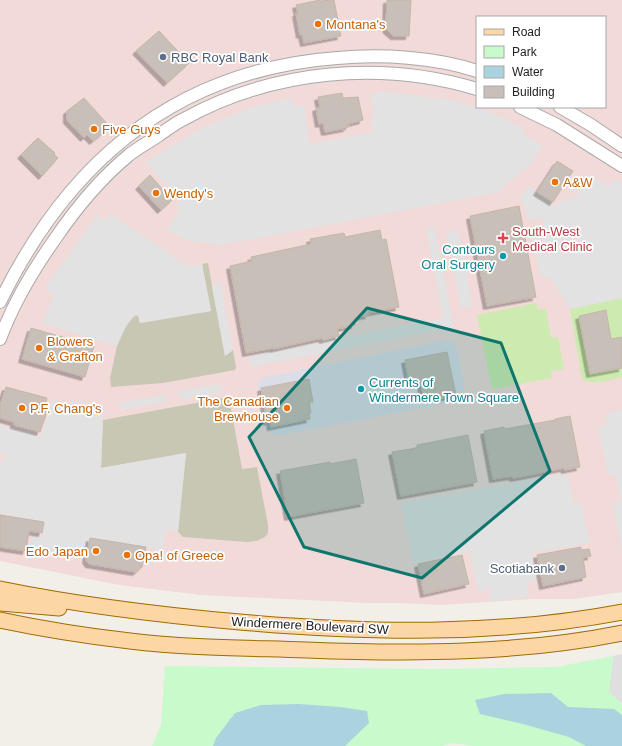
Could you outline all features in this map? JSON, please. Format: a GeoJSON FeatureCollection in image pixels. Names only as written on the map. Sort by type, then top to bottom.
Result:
{"type":"FeatureCollection","features":[{"type":"Feature","properties":{"kind":"main road","name":"Windermere Boulevard SW"},"geometry":{"type":"LineString","coordinates":[[0,589],[91,604],[207,619],[274,625],[385,630],[443,630],[539,624],[622,612]]}},
{"type":"Feature","properties":{"kind":"main road"},"geometry":{"type":"LineString","coordinates":[[0,603],[73,609],[91,604]]}},
{"type":"Feature","properties":{"kind":"main road","name":"Windermere Boulevard SW"},"geometry":{"type":"LineString","coordinates":[[0,620],[74,633],[132,641],[195,646],[345,652],[453,651],[514,648],[588,640],[622,633]]}},
{"type":"Feature","properties":{"kind":"street"},"geometry":{"type":"LineString","coordinates":[[0,302],[12,277],[37,235],[65,197],[96,164],[129,134],[165,110],[204,90],[268,68],[315,60],[362,56],[435,61],[459,65],[476,71]]}},
{"type":"Feature","properties":{"kind":"street"},"geometry":{"type":"LineString","coordinates":[[0,339],[4,327],[24,288],[46,251],[71,216],[98,184],[130,154],[184,119],[224,100],[266,86],[334,73],[381,72],[427,77],[450,81],[476,89]]}},
{"type":"Feature","properties":{"kind":"street"},"geometry":{"type":"LineString","coordinates":[[522,108],[557,125],[622,166]]}},
{"type":"Feature","properties":{"kind":"street"},"geometry":{"type":"LineString","coordinates":[[562,108],[591,125],[622,146]]}},
{"type":"Feature","properties":{"kind":"highlighted area"},"geometry":{"type":"Polygon","coordinates":[[[367,308],[501,343],[550,471],[422,578],[304,547],[249,437],[367,308]]]}},
{"type":"Feature","properties":{"kind":"shaded area"},"geometry":{"type":"Polygon","coordinates":[[[0,0],[622,0],[622,592],[573,599],[534,599],[441,605],[201,595],[119,585],[0,561],[0,0]]]}},
{"type":"Feature","properties":{"kind":"shaded area"},"geometry":{"type":"Polygon","coordinates":[[[381,91],[451,100],[490,112],[524,128],[522,134],[543,146],[530,165],[500,192],[221,245],[188,241],[167,230],[179,211],[178,197],[145,162],[202,128],[247,109],[292,97],[294,107],[304,105],[309,144],[373,132],[371,115],[375,113],[370,96],[381,91]]]}},
{"type":"Feature","properties":{"kind":"shaded area"},"geometry":{"type":"Polygon","coordinates":[[[590,174],[609,187],[615,178],[622,183],[622,298],[570,309],[550,277],[540,276],[531,228],[544,226],[543,218],[528,220],[524,205],[519,198],[529,186],[554,205],[577,195],[590,174]]]}},
{"type":"Feature","properties":{"kind":"shaded area"},"geometry":{"type":"Polygon","coordinates":[[[111,214],[184,264],[195,266],[202,264],[211,311],[140,323],[138,315],[134,316],[126,326],[117,346],[42,323],[54,295],[45,288],[97,215],[105,221],[111,214]]]}},
{"type":"Feature","properties":{"kind":"shaded area"},"geometry":{"type":"Polygon","coordinates":[[[434,226],[454,327],[251,367],[248,356],[443,318],[426,228],[434,226]]]}},
{"type":"Feature","properties":{"kind":"shaded area"},"geometry":{"type":"Polygon","coordinates":[[[459,231],[472,306],[461,309],[447,233],[459,231]]]}},
{"type":"Feature","properties":{"kind":"shaded area"},"geometry":{"type":"Polygon","coordinates":[[[208,263],[225,356],[233,350],[236,367],[235,370],[163,383],[111,387],[110,378],[117,346],[126,326],[134,316],[138,315],[140,323],[211,311],[202,264],[208,263]]]}},
{"type":"Feature","properties":{"kind":"shaded area"},"geometry":{"type":"Polygon","coordinates":[[[220,280],[233,350],[225,356],[212,287],[220,280]]]}},
{"type":"Feature","properties":{"kind":"shaded area","name":"Currents of Windermere Town Square"},"geometry":{"type":"Polygon","coordinates":[[[442,341],[453,342],[456,345],[458,352],[464,383],[464,391],[462,395],[455,400],[448,403],[276,436],[266,431],[257,384],[259,380],[265,377],[442,341]]]}},
{"type":"Feature","properties":{"kind":"shaded area"},"geometry":{"type":"Polygon","coordinates":[[[218,384],[224,392],[184,400],[175,392],[218,384]]]}},
{"type":"Feature","properties":{"kind":"shaded area"},"geometry":{"type":"Polygon","coordinates":[[[163,395],[169,401],[124,410],[118,403],[163,395]]]}},
{"type":"Feature","properties":{"kind":"shaded area"},"geometry":{"type":"Polygon","coordinates":[[[229,397],[242,469],[257,467],[268,525],[268,533],[265,537],[257,541],[247,542],[183,537],[178,532],[186,453],[101,468],[103,420],[229,397]]]}},
{"type":"Feature","properties":{"kind":"shaded area"},"geometry":{"type":"Polygon","coordinates":[[[52,401],[103,411],[101,468],[186,453],[178,532],[166,530],[162,551],[90,538],[86,560],[29,554],[32,536],[43,537],[44,522],[0,513],[0,461],[5,461],[6,455],[0,453],[0,425],[41,436],[52,401]]]}},
{"type":"Feature","properties":{"kind":"shaded area"},"geometry":{"type":"Polygon","coordinates":[[[622,410],[622,549],[613,503],[621,501],[616,475],[608,475],[598,427],[607,424],[605,414],[622,410]]]}},
{"type":"Feature","properties":{"kind":"shaded area"},"geometry":{"type":"Polygon","coordinates":[[[568,473],[573,503],[581,502],[590,543],[532,553],[537,581],[527,582],[529,596],[491,602],[489,589],[478,591],[470,552],[413,563],[401,503],[568,473]]]}},
{"type":"Feature","properties":{"kind":"shaded area"},"geometry":{"type":"Polygon","coordinates":[[[622,654],[622,704],[609,692],[613,656],[622,654]]]}},
{"type":"Feature","properties":{"kind":"green space"},"geometry":{"type":"Polygon","coordinates":[[[622,298],[622,377],[597,382],[582,379],[570,309],[622,298]]]}},
{"type":"Feature","properties":{"kind":"green space"},"geometry":{"type":"Polygon","coordinates":[[[536,303],[538,310],[546,308],[551,338],[558,337],[564,369],[551,371],[552,378],[492,389],[477,315],[536,303]]]}},
{"type":"Feature","properties":{"kind":"green space"},"geometry":{"type":"Polygon","coordinates":[[[613,656],[609,692],[622,704],[622,746],[474,746],[452,743],[442,746],[152,746],[161,725],[165,666],[435,669],[556,667],[613,656]]]}},
{"type":"Feature","properties":{"kind":"water"},"geometry":{"type":"Polygon","coordinates":[[[551,693],[568,707],[614,709],[622,715],[622,746],[586,746],[569,737],[480,714],[475,700],[504,694],[551,693]]]}},
{"type":"Feature","properties":{"kind":"water"},"geometry":{"type":"Polygon","coordinates":[[[299,704],[340,707],[367,711],[369,723],[345,746],[213,746],[216,738],[235,713],[261,705],[299,704]]]}},
{"type":"Feature","properties":{"kind":"building","name":"Montana's"},"geometry":{"type":"Polygon","coordinates":[[[320,0],[334,0],[341,36],[304,43],[302,34],[300,35],[296,5],[320,0]]]}},
{"type":"Feature","properties":{"kind":"building"},"geometry":{"type":"Polygon","coordinates":[[[387,0],[411,0],[409,36],[394,36],[387,30],[387,0]]]}},
{"type":"Feature","properties":{"kind":"building","name":"RBC Royal Bank"},"geometry":{"type":"Polygon","coordinates":[[[159,31],[189,63],[167,83],[136,51],[159,31]]]}},
{"type":"Feature","properties":{"kind":"building"},"geometry":{"type":"Polygon","coordinates":[[[342,93],[343,98],[358,97],[363,120],[348,124],[349,126],[346,127],[347,128],[325,132],[323,123],[319,124],[316,108],[320,107],[318,97],[342,93]]]}},
{"type":"Feature","properties":{"kind":"building"},"geometry":{"type":"Polygon","coordinates":[[[84,98],[110,127],[93,141],[87,135],[84,138],[67,120],[67,111],[84,98]]]}},
{"type":"Feature","properties":{"kind":"building"},"geometry":{"type":"Polygon","coordinates":[[[38,138],[55,153],[54,154],[58,158],[42,176],[21,155],[38,138]]]}},
{"type":"Feature","properties":{"kind":"building","name":"A&W"},"geometry":{"type":"Polygon","coordinates":[[[557,161],[573,171],[553,202],[537,192],[557,161]]]}},
{"type":"Feature","properties":{"kind":"building","name":"Wendy's"},"geometry":{"type":"Polygon","coordinates":[[[150,175],[172,200],[161,210],[139,186],[150,175]]]}},
{"type":"Feature","properties":{"kind":"building","name":"Contours Oral Surgery"},"geometry":{"type":"Polygon","coordinates":[[[519,206],[536,297],[487,306],[470,216],[519,206]]]}},
{"type":"Feature","properties":{"kind":"building"},"geometry":{"type":"Polygon","coordinates":[[[380,230],[382,240],[386,239],[399,307],[368,313],[369,315],[354,318],[355,325],[337,329],[339,336],[246,353],[230,266],[252,261],[251,257],[311,244],[310,239],[344,233],[345,237],[380,230]]]}},
{"type":"Feature","properties":{"kind":"building"},"geometry":{"type":"Polygon","coordinates":[[[606,310],[611,339],[622,337],[622,368],[590,374],[579,316],[606,310]]]}},
{"type":"Feature","properties":{"kind":"building"},"geometry":{"type":"Polygon","coordinates":[[[31,328],[94,346],[85,377],[22,359],[31,328]]]}},
{"type":"Feature","properties":{"kind":"building"},"geometry":{"type":"Polygon","coordinates":[[[447,352],[456,395],[424,399],[420,379],[409,381],[405,360],[447,352]]]}},
{"type":"Feature","properties":{"kind":"building","name":"The Canadian Brewhouse"},"geometry":{"type":"Polygon","coordinates":[[[309,379],[313,402],[309,402],[311,413],[309,413],[310,419],[271,427],[270,421],[267,422],[261,388],[309,379]]]}},
{"type":"Feature","properties":{"kind":"building","name":"P.F. Chang's"},"geometry":{"type":"Polygon","coordinates":[[[6,387],[47,398],[44,411],[47,412],[40,432],[14,425],[14,422],[0,418],[0,405],[6,387]]]}},
{"type":"Feature","properties":{"kind":"building"},"geometry":{"type":"Polygon","coordinates":[[[570,416],[580,467],[565,470],[564,468],[513,478],[513,476],[493,479],[484,431],[504,427],[505,429],[570,416]]]}},
{"type":"Feature","properties":{"kind":"building"},"geometry":{"type":"Polygon","coordinates":[[[468,435],[477,482],[401,496],[392,452],[417,448],[417,445],[468,435]]]}},
{"type":"Feature","properties":{"kind":"building"},"geometry":{"type":"Polygon","coordinates":[[[356,459],[364,503],[288,517],[280,471],[356,459]]]}},
{"type":"Feature","properties":{"kind":"building"},"geometry":{"type":"Polygon","coordinates":[[[0,515],[44,522],[42,533],[29,531],[26,551],[0,547],[0,515]]]}},
{"type":"Feature","properties":{"kind":"building"},"geometry":{"type":"Polygon","coordinates":[[[90,538],[146,547],[142,567],[136,572],[89,564],[86,560],[90,538]]]}},
{"type":"Feature","properties":{"kind":"building","name":"Scotiabank"},"geometry":{"type":"Polygon","coordinates":[[[581,547],[581,550],[589,549],[591,556],[583,558],[586,577],[543,586],[537,555],[581,547]]]}},
{"type":"Feature","properties":{"kind":"building"},"geometry":{"type":"Polygon","coordinates":[[[462,555],[469,584],[424,594],[418,564],[462,555]]]}},
{"type":"Feature","properties":{"kind":"place","name":"Montana's"},"geometry":{"type":"Point","coordinates":[318,24]}},
{"type":"Feature","properties":{"kind":"place","name":"RBC Royal Bank"},"geometry":{"type":"Point","coordinates":[163,57]}},
{"type":"Feature","properties":{"kind":"place","name":"Five Guys"},"geometry":{"type":"Point","coordinates":[94,129]}},
{"type":"Feature","properties":{"kind":"place","name":"A&W"},"geometry":{"type":"Point","coordinates":[555,182]}},
{"type":"Feature","properties":{"kind":"place","name":"Wendy's"},"geometry":{"type":"Point","coordinates":[156,193]}},
{"type":"Feature","properties":{"kind":"place","name":"South-West Medical Clinic"},"geometry":{"type":"Point","coordinates":[503,238]}},
{"type":"Feature","properties":{"kind":"place","name":"Contours Oral Surgery"},"geometry":{"type":"Point","coordinates":[503,256]}},
{"type":"Feature","properties":{"kind":"place","name":"Blowers & Grafton"},"geometry":{"type":"Point","coordinates":[39,348]}},
{"type":"Feature","properties":{"kind":"place","name":"Currents of Windermere Town Square"},"geometry":{"type":"Point","coordinates":[361,389]}},
{"type":"Feature","properties":{"kind":"place","name":"P.F. Chang's"},"geometry":{"type":"Point","coordinates":[22,408]}},
{"type":"Feature","properties":{"kind":"place","name":"The Canadian Brewhouse"},"geometry":{"type":"Point","coordinates":[287,408]}},
{"type":"Feature","properties":{"kind":"place","name":"Edo Japan"},"geometry":{"type":"Point","coordinates":[96,551]}},
{"type":"Feature","properties":{"kind":"place","name":"Opa! of Greece"},"geometry":{"type":"Point","coordinates":[127,555]}},
{"type":"Feature","properties":{"kind":"place","name":"Scotiabank"},"geometry":{"type":"Point","coordinates":[562,568]}}]}
